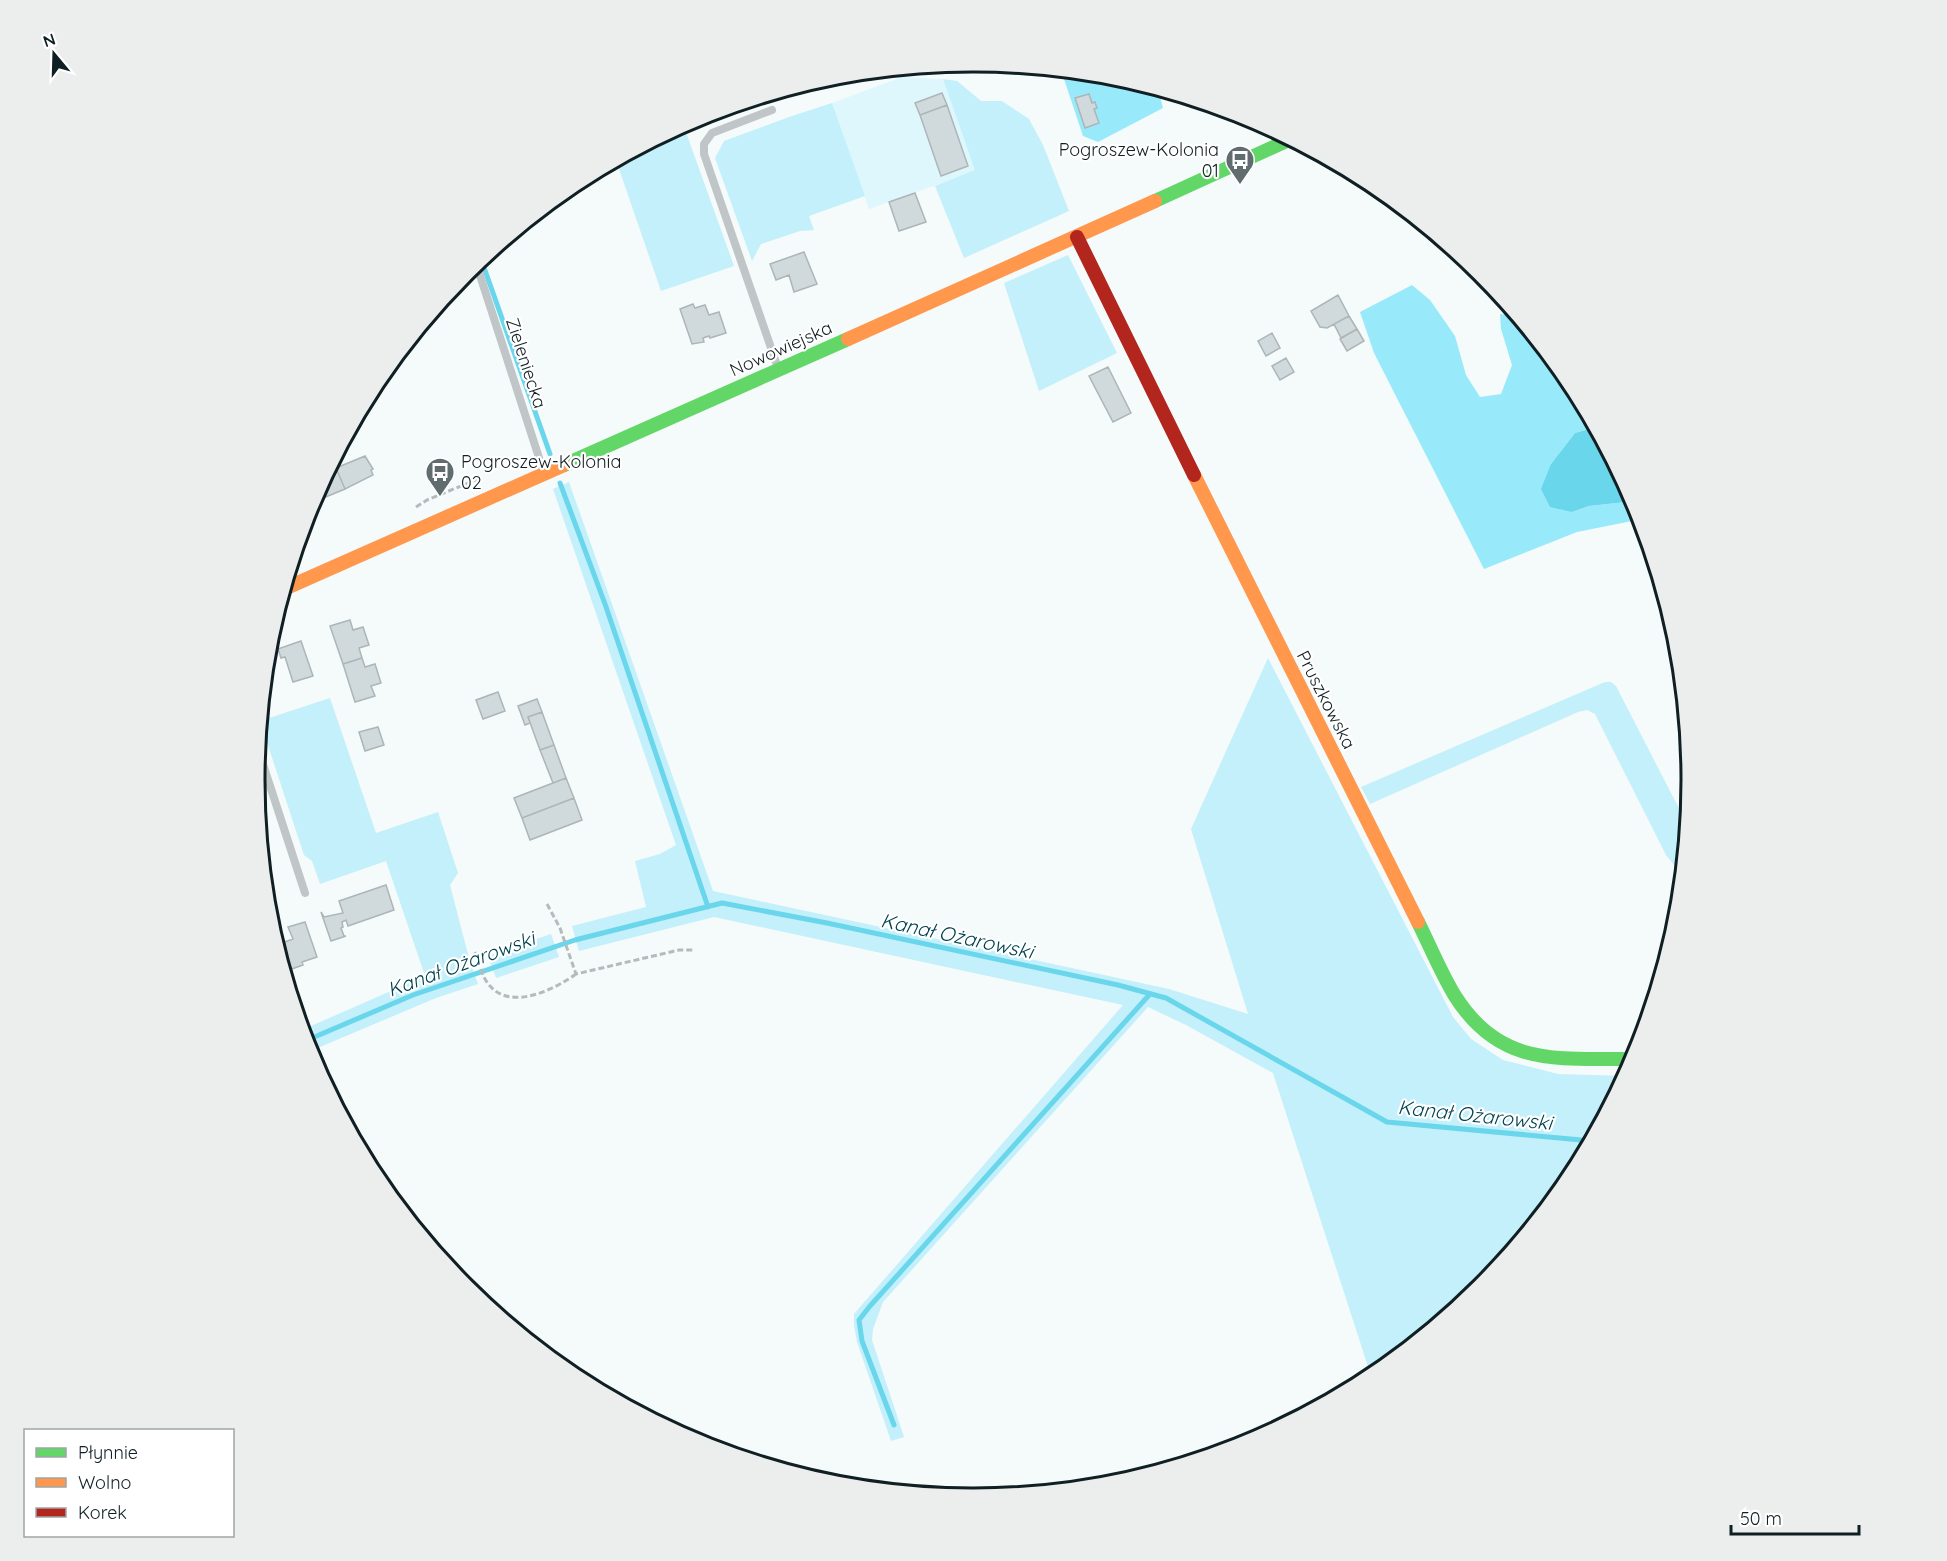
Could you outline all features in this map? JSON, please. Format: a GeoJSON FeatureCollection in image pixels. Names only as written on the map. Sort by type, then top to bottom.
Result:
{"type":"FeatureCollection","features":[{"type":"Feature","properties":{"kind":"street","name":"Nowowiejska"},"geometry":{"type":"LineString","coordinates":[[293,585],[1077,237],[1282,143]]}},
{"type":"Feature","properties":{"kind":"street","name":"Pruszkowska"},"geometry":{"type":"LineString","coordinates":[[1077,237],[1454,994],[1468,1015],[1507,1046],[1532,1054],[1625,1058]]}},
{"type":"Feature","properties":{"kind":"lane"},"geometry":{"type":"LineString","coordinates":[[772,110],[712,133],[704,144],[704,154],[779,370]]}},
{"type":"Feature","properties":{"kind":"lane","name":"Zieleniecka"},"geometry":{"type":"LineString","coordinates":[[479,274],[544,474]]}},
{"type":"Feature","properties":{"kind":"lane"},"geometry":{"type":"LineString","coordinates":[[265,772],[305,893]]}},
{"type":"Feature","properties":{"kind":"path"},"geometry":{"type":"LineString","coordinates":[[547,904],[560,928],[576,974]]}},
{"type":"Feature","properties":{"kind":"path"},"geometry":{"type":"LineString","coordinates":[[475,952],[488,985],[501,994],[522,997],[539,994],[561,985],[576,974],[678,950],[693,950]]}},
{"type":"Feature","properties":{"kind":"shaded area"},"geometry":{"type":"Polygon","coordinates":[[[902,77],[943,79],[976,171],[869,209],[832,103],[902,77]]]}},
{"type":"Feature","properties":{"kind":"shaded area"},"geometry":{"type":"Polygon","coordinates":[[[1064,78],[1160,97],[1163,108],[1098,142],[1083,136],[1064,78]]]}},
{"type":"Feature","properties":{"kind":"shaded area"},"geometry":{"type":"Polygon","coordinates":[[[943,79],[957,81],[981,101],[1002,101],[1029,119],[1043,145],[1069,211],[964,258],[935,186],[975,170],[943,79]]]}},
{"type":"Feature","properties":{"kind":"shaded area"},"geometry":{"type":"Polygon","coordinates":[[[832,103],[865,196],[809,216],[814,230],[800,231],[761,244],[752,261],[715,158],[724,141],[832,103]]]}},
{"type":"Feature","properties":{"kind":"shaded area"},"geometry":{"type":"Polygon","coordinates":[[[686,133],[734,266],[661,291],[619,167],[686,133]]]}},
{"type":"Feature","properties":{"kind":"shaded area"},"geometry":{"type":"Polygon","coordinates":[[[1068,255],[1117,353],[1039,391],[1004,283],[1068,255]]]}},
{"type":"Feature","properties":{"kind":"shaded area"},"geometry":{"type":"Polygon","coordinates":[[[1412,285],[1430,300],[1455,336],[1466,375],[1480,397],[1501,394],[1512,365],[1501,329],[1500,314],[1508,315],[1563,387],[1589,429],[1575,433],[1551,464],[1572,512],[1589,506],[1625,502],[1632,521],[1577,532],[1484,569],[1374,353],[1360,312],[1412,285]]]}},
{"type":"Feature","properties":{"kind":"shaded area"},"geometry":{"type":"Polygon","coordinates":[[[1589,429],[1625,502],[1589,506],[1572,512],[1550,507],[1541,489],[1551,464],[1575,433],[1589,429]]]}},
{"type":"Feature","properties":{"kind":"shaded area"},"geometry":{"type":"Polygon","coordinates":[[[569,482],[713,891],[1169,989],[1248,1014],[1191,829],[1268,658],[1453,1017],[1471,1039],[1503,1060],[1558,1074],[1617,1076],[1587,1135],[1563,1174],[1536,1212],[1474,1281],[1441,1313],[1369,1369],[1273,1073],[1186,1025],[1148,1007],[883,1302],[873,1329],[872,1340],[904,1437],[891,1441],[857,1342],[854,1314],[1123,1005],[714,917],[579,951],[572,926],[646,907],[635,861],[660,854],[676,845],[553,489],[569,482]]]}},
{"type":"Feature","properties":{"kind":"shaded area"},"geometry":{"type":"Polygon","coordinates":[[[1605,682],[1611,682],[1616,686],[1681,812],[1677,866],[1666,855],[1595,714],[1587,710],[1370,804],[1361,787],[1605,682]]]}},
{"type":"Feature","properties":{"kind":"shaded area"},"geometry":{"type":"Polygon","coordinates":[[[330,698],[376,833],[438,812],[458,873],[450,885],[478,984],[436,998],[318,1048],[310,1027],[425,976],[386,861],[320,884],[312,861],[304,855],[267,741],[268,718],[330,698]]]}},
{"type":"Feature","properties":{"kind":"shaded area"},"geometry":{"type":"Polygon","coordinates":[[[551,934],[559,957],[496,978],[488,956],[551,934]]]}},
{"type":"Feature","properties":{"kind":"building"},"geometry":{"type":"Polygon","coordinates":[[[942,93],[947,105],[920,115],[915,103],[942,93]]]}},
{"type":"Feature","properties":{"kind":"building"},"geometry":{"type":"Polygon","coordinates":[[[1089,94],[1092,103],[1095,102],[1097,108],[1094,109],[1099,123],[1085,128],[1075,98],[1089,94]]]}},
{"type":"Feature","properties":{"kind":"building"},"geometry":{"type":"Polygon","coordinates":[[[947,105],[968,166],[941,176],[920,115],[947,105]]]}},
{"type":"Feature","properties":{"kind":"building"},"geometry":{"type":"Polygon","coordinates":[[[915,193],[926,222],[899,231],[889,202],[915,193]]]}},
{"type":"Feature","properties":{"kind":"building"},"geometry":{"type":"Polygon","coordinates":[[[804,252],[817,284],[794,292],[789,275],[776,280],[770,264],[804,252]]]}},
{"type":"Feature","properties":{"kind":"building"},"geometry":{"type":"Polygon","coordinates":[[[1338,295],[1349,316],[1327,328],[1320,327],[1311,311],[1338,295]]]}},
{"type":"Feature","properties":{"kind":"building"},"geometry":{"type":"Polygon","coordinates":[[[693,304],[695,308],[705,305],[709,315],[719,312],[726,333],[710,338],[709,336],[703,338],[704,342],[692,344],[680,309],[693,304]]]}},
{"type":"Feature","properties":{"kind":"building"},"geometry":{"type":"Polygon","coordinates":[[[1349,316],[1357,329],[1341,338],[1334,324],[1349,316]]]}},
{"type":"Feature","properties":{"kind":"building"},"geometry":{"type":"Polygon","coordinates":[[[1357,329],[1364,341],[1347,351],[1340,339],[1357,329]]]}},
{"type":"Feature","properties":{"kind":"building"},"geometry":{"type":"Polygon","coordinates":[[[1272,333],[1280,348],[1266,356],[1258,341],[1272,333]]]}},
{"type":"Feature","properties":{"kind":"building"},"geometry":{"type":"Polygon","coordinates":[[[1286,358],[1294,372],[1280,380],[1272,366],[1286,358]]]}},
{"type":"Feature","properties":{"kind":"building"},"geometry":{"type":"Polygon","coordinates":[[[1108,367],[1131,413],[1113,422],[1089,376],[1108,367]]]}},
{"type":"Feature","properties":{"kind":"building"},"geometry":{"type":"Polygon","coordinates":[[[365,456],[373,469],[371,470],[373,475],[345,489],[337,470],[365,456]]]}},
{"type":"Feature","properties":{"kind":"building"},"geometry":{"type":"Polygon","coordinates":[[[337,470],[345,489],[324,498],[337,470]]]}},
{"type":"Feature","properties":{"kind":"building"},"geometry":{"type":"Polygon","coordinates":[[[350,620],[353,630],[363,627],[369,645],[359,648],[362,658],[343,664],[330,626],[350,620]]]}},
{"type":"Feature","properties":{"kind":"building"},"geometry":{"type":"Polygon","coordinates":[[[301,641],[313,676],[293,682],[285,657],[281,658],[278,649],[301,641]]]}},
{"type":"Feature","properties":{"kind":"building"},"geometry":{"type":"Polygon","coordinates":[[[362,658],[365,667],[375,664],[381,683],[371,686],[375,696],[355,702],[343,664],[362,658]]]}},
{"type":"Feature","properties":{"kind":"building"},"geometry":{"type":"Polygon","coordinates":[[[498,692],[505,711],[483,719],[476,700],[498,692]]]}},
{"type":"Feature","properties":{"kind":"building"},"geometry":{"type":"Polygon","coordinates":[[[537,699],[542,712],[528,717],[530,723],[525,725],[518,706],[537,699]]]}},
{"type":"Feature","properties":{"kind":"building"},"geometry":{"type":"Polygon","coordinates":[[[542,712],[554,745],[540,750],[528,717],[542,712]]]}},
{"type":"Feature","properties":{"kind":"building"},"geometry":{"type":"Polygon","coordinates":[[[378,727],[384,745],[365,751],[359,732],[378,727]]]}},
{"type":"Feature","properties":{"kind":"building"},"geometry":{"type":"Polygon","coordinates":[[[554,745],[566,778],[553,783],[540,750],[554,745]]]}},
{"type":"Feature","properties":{"kind":"building"},"geometry":{"type":"Polygon","coordinates":[[[566,778],[574,798],[522,818],[514,798],[566,778]]]}},
{"type":"Feature","properties":{"kind":"building"},"geometry":{"type":"Polygon","coordinates":[[[574,798],[582,820],[530,840],[522,818],[574,798]]]}},
{"type":"Feature","properties":{"kind":"building"},"geometry":{"type":"Polygon","coordinates":[[[386,885],[394,910],[348,926],[346,920],[342,922],[343,927],[341,928],[346,936],[331,941],[321,912],[324,917],[343,913],[339,901],[386,885]]]}},
{"type":"Feature","properties":{"kind":"building"},"geometry":{"type":"Polygon","coordinates":[[[305,922],[317,957],[302,962],[303,965],[291,969],[284,942],[293,939],[288,927],[305,922]]]}},
{"type":"Feature","properties":{"kind":"waterway"},"geometry":{"type":"LineString","coordinates":[[484,269],[550,454]]}},
{"type":"Feature","properties":{"kind":"waterway"},"geometry":{"type":"LineString","coordinates":[[560,483],[605,604],[708,907]]}},
{"type":"Feature","properties":{"kind":"waterway","name":"Kanał Ożarowski"},"geometry":{"type":"LineString","coordinates":[[314,1037],[413,995],[575,940],[722,903],[1118,985],[1166,998],[1387,1122],[1584,1140]]}},
{"type":"Feature","properties":{"kind":"waterway"},"geometry":{"type":"LineString","coordinates":[[894,1425],[862,1341],[859,1320],[1150,994]]}},
{"type":"Feature","properties":{"kind":"traffic: fast"},"geometry":{"type":"LineString","coordinates":[[1155,201],[1282,143]]}},
{"type":"Feature","properties":{"kind":"traffic: fast"},"geometry":{"type":"LineString","coordinates":[[564,465],[848,339]]}},
{"type":"Feature","properties":{"kind":"traffic: fast"},"geometry":{"type":"LineString","coordinates":[[1418,922],[1455,996],[1473,1020],[1492,1036],[1513,1048],[1558,1058],[1625,1059]]}},
{"type":"Feature","properties":{"kind":"traffic: slow"},"geometry":{"type":"LineString","coordinates":[[848,339],[1155,201]]}},
{"type":"Feature","properties":{"kind":"traffic: slow"},"geometry":{"type":"LineString","coordinates":[[293,585],[564,465]]}},
{"type":"Feature","properties":{"kind":"traffic: slow"},"geometry":{"type":"LineString","coordinates":[[1194,475],[1418,922]]}},
{"type":"Feature","properties":{"kind":"traffic: jam"},"geometry":{"type":"LineString","coordinates":[[1077,237],[1194,475]]}},
{"type":"Feature","properties":{"kind":"place","name":"Pogroszew-Kolonia 01"},"geometry":{"type":"Point","coordinates":[1240,186]}},
{"type":"Feature","properties":{"kind":"place","name":"Pogroszew-Kolonia 02"},"geometry":{"type":"Point","coordinates":[440,498]}}]}
